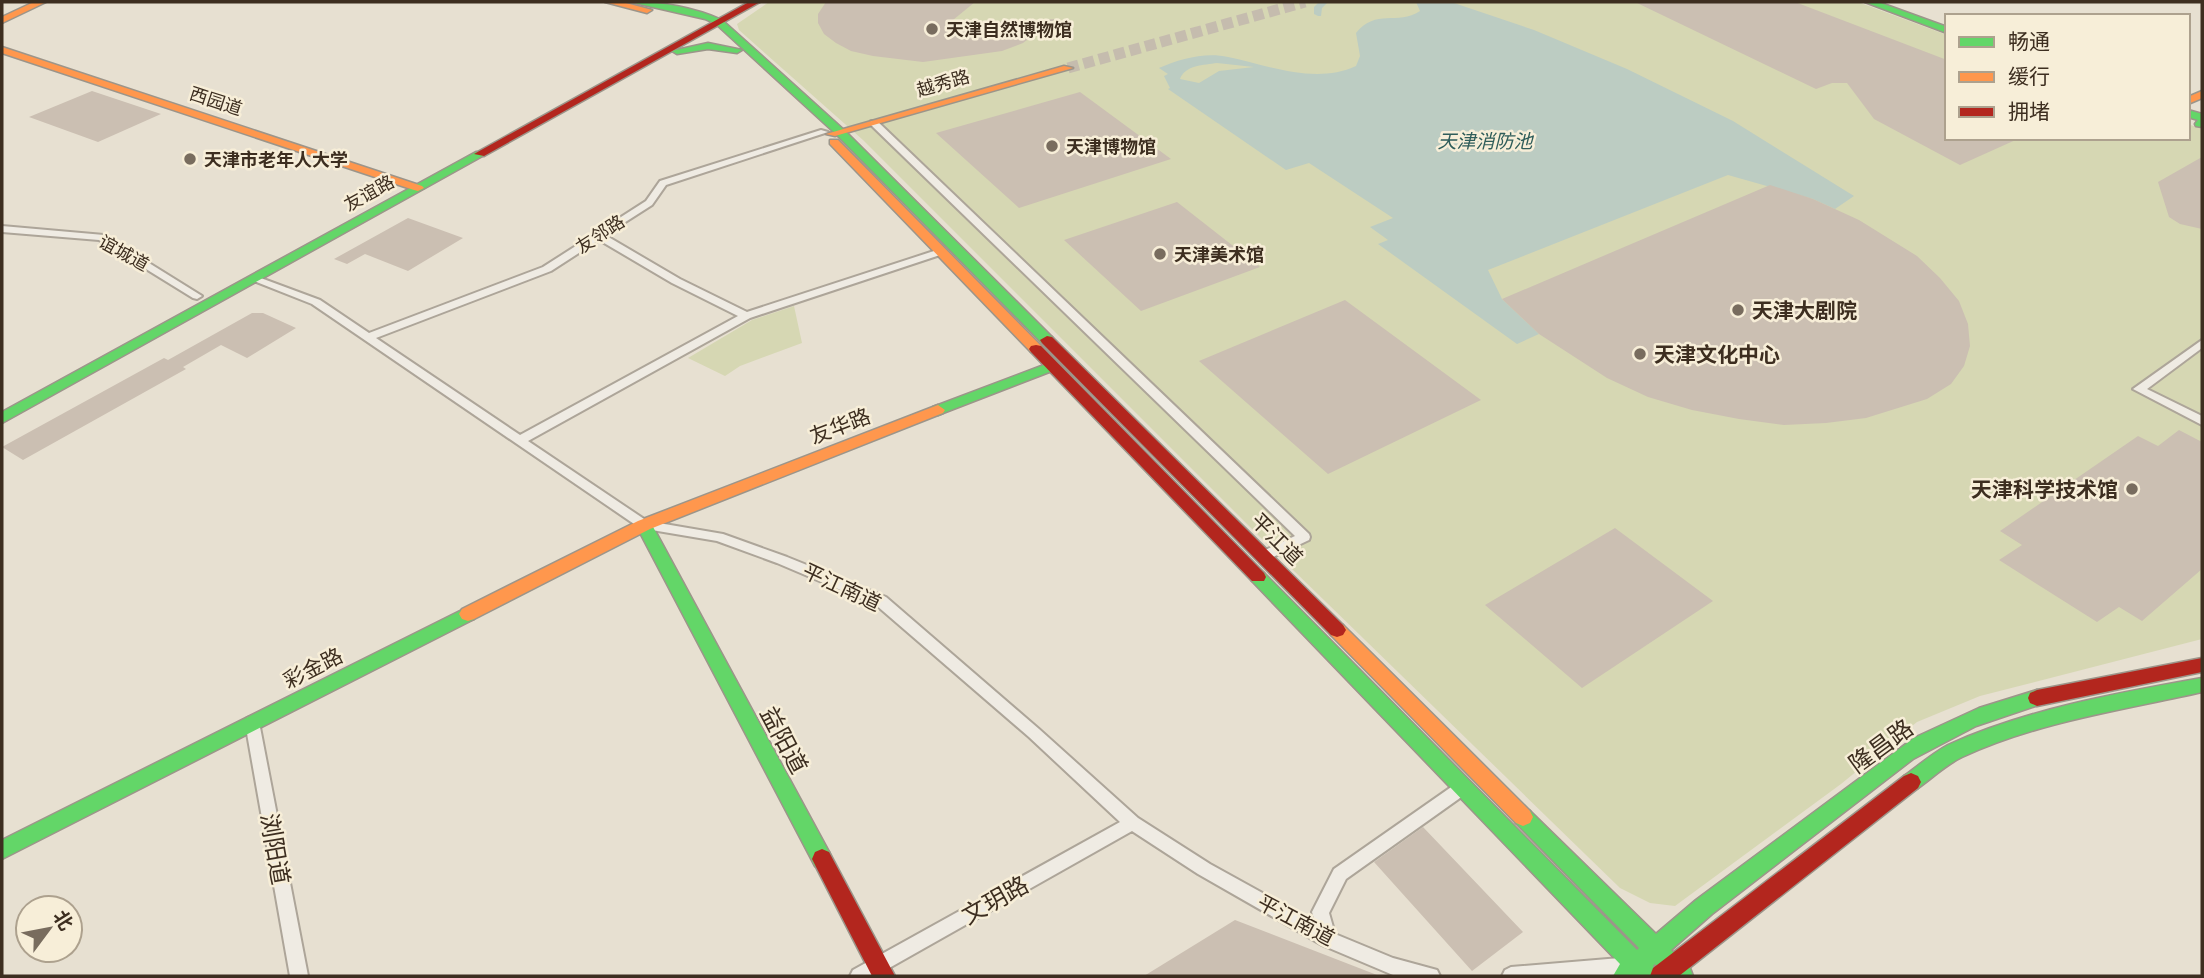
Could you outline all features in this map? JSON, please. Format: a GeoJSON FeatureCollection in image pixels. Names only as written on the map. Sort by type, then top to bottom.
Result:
{"type":"FeatureCollection","features":[{"type":"Feature","properties":{"kind":"main road"},"geometry":{"type":"LineString","coordinates":[[2,18],[33,2]]}},
{"type":"Feature","properties":{"kind":"main road"},"geometry":{"type":"LineString","coordinates":[[2,18],[41,2]]}},
{"type":"Feature","properties":{"kind":"main road"},"geometry":{"type":"LineString","coordinates":[[610,2],[710,22],[737,50],[829,131]]}},
{"type":"Feature","properties":{"kind":"main road"},"geometry":{"type":"LineString","coordinates":[[636,2],[710,22],[829,131]]}},
{"type":"Feature","properties":{"kind":"main road","name":"友谊路"},"geometry":{"type":"LineString","coordinates":[[2,402],[197,296],[636,68],[710,22],[736,2]]}},
{"type":"Feature","properties":{"kind":"main road","name":"友谊路"},"geometry":{"type":"LineString","coordinates":[[2,418],[254,279],[408,188],[710,22],[755,2]]}},
{"type":"Feature","properties":{"kind":"main road"},"geometry":{"type":"LineString","coordinates":[[1870,2],[1945,29]]}},
{"type":"Feature","properties":{"kind":"main road"},"geometry":{"type":"LineString","coordinates":[[1885,2],[1945,23]]}},
{"type":"Feature","properties":{"kind":"main road"},"geometry":{"type":"LineString","coordinates":[[636,68],[688,48],[718,46],[737,50]]}},
{"type":"Feature","properties":{"kind":"main road","name":"西园道"},"geometry":{"type":"LineString","coordinates":[[2,50],[408,188]]}},
{"type":"Feature","properties":{"kind":"main road","name":"西园道"},"geometry":{"type":"LineString","coordinates":[[2,55],[408,188]]}},
{"type":"Feature","properties":{"kind":"main road","name":"越秀路"},"geometry":{"type":"LineString","coordinates":[[1064,66],[874,123],[829,131],[1064,66]]}},
{"type":"Feature","properties":{"kind":"main road","name":"平江道"},"geometry":{"type":"LineString","coordinates":[[829,131],[940,252],[1462,788],[1636,973]]}},
{"type":"Feature","properties":{"kind":"main road","name":"平江道"},"geometry":{"type":"LineString","coordinates":[[829,131],[1264,556],[1655,949],[1672,973]]}},
{"type":"Feature","properties":{"kind":"main road","name":"友华路"},"geometry":{"type":"LineString","coordinates":[[644,525],[1052,366]]}},
{"type":"Feature","properties":{"kind":"main road","name":"彩金路"},"geometry":{"type":"LineString","coordinates":[[2,850],[644,525]]}},
{"type":"Feature","properties":{"kind":"main road","name":"益阳道"},"geometry":{"type":"LineString","coordinates":[[644,525],[881,971]]}},
{"type":"Feature","properties":{"kind":"main road","name":"隆昌路"},"geometry":{"type":"LineString","coordinates":[[1636,973],[1655,949],[1702,909],[1808,827],[1942,731],[1983,714],[2028,701],[2202,665]]}},
{"type":"Feature","properties":{"kind":"main road"},"geometry":{"type":"LineString","coordinates":[[1672,973],[1909,783],[1954,752],[2013,729],[2059,716],[2202,685]]}},
{"type":"Feature","properties":{"kind":"street"},"geometry":{"type":"LineString","coordinates":[[874,123],[1304,537],[1264,556]]}},
{"type":"Feature","properties":{"kind":"street","name":"友邻路"},"geometry":{"type":"LineString","coordinates":[[370,337],[547,269],[649,203],[663,183],[829,131]]}},
{"type":"Feature","properties":{"kind":"street","name":"谊城道"},"geometry":{"type":"LineString","coordinates":[[2,229],[100,237],[197,296]]}},
{"type":"Feature","properties":{"kind":"street"},"geometry":{"type":"LineString","coordinates":[[598,235],[676,281],[746,316]]}},
{"type":"Feature","properties":{"kind":"street"},"geometry":{"type":"LineString","coordinates":[[519,441],[746,316],[940,252]]}},
{"type":"Feature","properties":{"kind":"street","name":"平江南道"},"geometry":{"type":"LineString","coordinates":[[254,279],[316,302],[644,525],[718,537],[881,601],[1034,733],[1132,823],[1204,869],[1328,939],[1393,966],[1431,976]]}},
{"type":"Feature","properties":{"kind":"street"},"geometry":{"type":"LineString","coordinates":[[2202,344],[2139,389],[2202,421]]}},
{"type":"Feature","properties":{"kind":"street","name":"浏阳道"},"geometry":{"type":"LineString","coordinates":[[252,722],[299,976]]}},
{"type":"Feature","properties":{"kind":"street"},"geometry":{"type":"LineString","coordinates":[[1328,939],[1320,912],[1340,874],[1462,788]]}},
{"type":"Feature","properties":{"kind":"street","name":"文玥路"},"geometry":{"type":"LineString","coordinates":[[859,976],[881,971],[1132,823]]}},
{"type":"Feature","properties":{"kind":"street"},"geometry":{"type":"LineString","coordinates":[[1511,976],[1636,973]]}},
{"type":"Feature","properties":{"kind":"green space","name":"天津文化中心"},"geometry":{"type":"Polygon","coordinates":[[[769,2],[1858,2],[1945,34],[1945,140],[2190,140],[2190,125],[2202,129],[2202,639],[1980,696],[1917,722],[1841,784],[1675,906],[1650,903],[1620,888],[1291,568],[863,140],[739,30],[737,24],[769,2]]]}},
{"type":"Feature","properties":{"kind":"green space"},"geometry":{"type":"Polygon","coordinates":[[[794,306],[802,343],[740,366],[725,376],[688,358],[752,320],[794,306]]]}},
{"type":"Feature","properties":{"kind":"water","name":"天津消防池"},"geometry":{"type":"Polygon","coordinates":[[[1416,2],[1451,2],[1534,30],[1627,69],[1733,121],[1854,196],[1835,209],[1813,199],[1728,175],[1488,270],[1502,299],[1539,334],[1517,344],[1378,244],[1388,240],[1370,227],[1393,218],[1309,163],[1286,170],[1168,89],[1170,88],[1164,76],[1168,74],[1159,68],[1184,59],[1210,55],[1291,72],[1324,74],[1340,71],[1356,66],[1360,56],[1356,33],[1364,25],[1379,19],[1403,17],[1420,11],[1416,2]],[[1217,63],[1201,65],[1190,68],[1180,79],[1199,83],[1219,71],[1254,67],[1217,63]]]}},
{"type":"Feature","properties":{"kind":"building","name":"天津自然博物馆"},"geometry":{"type":"Polygon","coordinates":[[[826,2],[975,2],[953,20],[1011,22],[1055,19],[1023,43],[1002,51],[923,62],[873,56],[851,51],[836,43],[824,34],[818,23],[818,14],[826,2]]]}},
{"type":"Feature","properties":{"kind":"building"},"geometry":{"type":"Polygon","coordinates":[[[1635,2],[1795,2],[1945,59],[1945,140],[2016,140],[1960,165],[1874,119],[1847,83],[1832,83],[1816,89],[1635,2]]]}},
{"type":"Feature","properties":{"kind":"building"},"geometry":{"type":"Polygon","coordinates":[[[92,91],[161,114],[98,142],[29,117],[92,91]]]}},
{"type":"Feature","properties":{"kind":"building","name":"天津博物馆"},"geometry":{"type":"Polygon","coordinates":[[[1080,92],[1171,159],[1019,208],[936,133],[1080,92]]]}},
{"type":"Feature","properties":{"kind":"building"},"geometry":{"type":"Polygon","coordinates":[[[2202,157],[2202,229],[2180,224],[2169,217],[2158,182],[2202,157]]]}},
{"type":"Feature","properties":{"kind":"building","name":"天津大剧院"},"geometry":{"type":"Polygon","coordinates":[[[1770,185],[1813,199],[1859,220],[1917,256],[1940,278],[1959,301],[1968,324],[1970,346],[1964,366],[1951,384],[1927,399],[1866,418],[1784,425],[1739,419],[1692,410],[1648,397],[1607,378],[1539,334],[1502,299],[1770,185]]]}},
{"type":"Feature","properties":{"kind":"building","name":"天津美术馆"},"geometry":{"type":"Polygon","coordinates":[[[1177,202],[1260,267],[1141,311],[1064,240],[1177,202]]]}},
{"type":"Feature","properties":{"kind":"building"},"geometry":{"type":"Polygon","coordinates":[[[408,218],[463,238],[408,271],[365,254],[347,264],[334,259],[408,218]]]}},
{"type":"Feature","properties":{"kind":"building"},"geometry":{"type":"Polygon","coordinates":[[[1345,300],[1481,400],[1328,474],[1199,361],[1345,300]]]}},
{"type":"Feature","properties":{"kind":"building"},"geometry":{"type":"Polygon","coordinates":[[[252,313],[263,313],[296,328],[247,358],[221,345],[183,367],[186,369],[23,460],[2,447],[164,358],[168,360],[252,313]]]}},
{"type":"Feature","properties":{"kind":"building","name":"天津科学技术馆"},"geometry":{"type":"Polygon","coordinates":[[[2179,430],[2202,442],[2202,569],[2142,621],[2119,607],[2097,622],[1999,560],[2022,545],[2000,531],[2138,436],[2158,446],[2179,430]]]}},
{"type":"Feature","properties":{"kind":"building"},"geometry":{"type":"Polygon","coordinates":[[[1615,528],[1713,601],[1582,688],[1485,605],[1615,528]]]}},
{"type":"Feature","properties":{"kind":"building"},"geometry":{"type":"Polygon","coordinates":[[[1423,827],[1523,932],[1472,971],[1374,862],[1423,827]]]}},
{"type":"Feature","properties":{"kind":"building"},"geometry":{"type":"Polygon","coordinates":[[[1235,920],[1377,975],[1144,976],[1235,920]]]}},
{"type":"Feature","properties":{"kind":"waterway"},"geometry":{"type":"LineString","coordinates":[[1318,14],[1318,7],[1324,2]]}},
{"type":"Feature","properties":{"kind":"tunnel"},"geometry":{"type":"LineString","coordinates":[[1068,68],[1305,2]]}},
{"type":"Feature","properties":{"kind":"traffic: fast"},"geometry":{"type":"LineString","coordinates":[[636,2],[708,17],[719,22],[840,132],[1047,340]]}},
{"type":"Feature","properties":{"kind":"traffic: fast"},"geometry":{"type":"LineString","coordinates":[[1870,2],[1945,29]]}},
{"type":"Feature","properties":{"kind":"traffic: fast"},"geometry":{"type":"LineString","coordinates":[[677,51],[708,46],[737,50]]}},
{"type":"Feature","properties":{"kind":"traffic: fast"},"geometry":{"type":"LineString","coordinates":[[2190,114],[2202,118]]}},
{"type":"Feature","properties":{"kind":"traffic: fast"},"geometry":{"type":"LineString","coordinates":[[2,418],[480,154]]}},
{"type":"Feature","properties":{"kind":"traffic: fast"},"geometry":{"type":"LineString","coordinates":[[938,410],[1052,366]]}},
{"type":"Feature","properties":{"kind":"traffic: fast"},"geometry":{"type":"LineString","coordinates":[[644,525],[822,859]]}},
{"type":"Feature","properties":{"kind":"traffic: fast"},"geometry":{"type":"LineString","coordinates":[[1258,577],[1647,976]]}},
{"type":"Feature","properties":{"kind":"traffic: fast"},"geometry":{"type":"LineString","coordinates":[[2,850],[468,614]]}},
{"type":"Feature","properties":{"kind":"traffic: fast"},"geometry":{"type":"LineString","coordinates":[[1911,782],[1953,752],[2013,729],[2059,716],[2202,685]]}},
{"type":"Feature","properties":{"kind":"traffic: fast"},"geometry":{"type":"LineString","coordinates":[[1624,976],[1704,907],[1906,753],[1969,720],[2037,698]]}},
{"type":"Feature","properties":{"kind":"traffic: fast"},"geometry":{"type":"LineString","coordinates":[[1523,817],[1682,976]]}},
{"type":"Feature","properties":{"kind":"traffic: slow"},"geometry":{"type":"LineString","coordinates":[[2,20],[41,2]]}},
{"type":"Feature","properties":{"kind":"traffic: slow"},"geometry":{"type":"LineString","coordinates":[[610,2],[647,10]]}},
{"type":"Feature","properties":{"kind":"traffic: slow"},"geometry":{"type":"LineString","coordinates":[[2,50],[418,188]]}},
{"type":"Feature","properties":{"kind":"traffic: slow"},"geometry":{"type":"LineString","coordinates":[[831,134],[1068,68]]}},
{"type":"Feature","properties":{"kind":"traffic: slow"},"geometry":{"type":"LineString","coordinates":[[2190,100],[2202,94]]}},
{"type":"Feature","properties":{"kind":"traffic: slow"},"geometry":{"type":"LineString","coordinates":[[834,142],[1036,349]]}},
{"type":"Feature","properties":{"kind":"traffic: slow"},"geometry":{"type":"LineString","coordinates":[[468,614],[644,525],[938,410]]}},
{"type":"Feature","properties":{"kind":"traffic: slow"},"geometry":{"type":"LineString","coordinates":[[1337,630],[1523,817]]}},
{"type":"Feature","properties":{"kind":"traffic: jam"},"geometry":{"type":"LineString","coordinates":[[480,154],[755,2]]}},
{"type":"Feature","properties":{"kind":"traffic: jam"},"geometry":{"type":"LineString","coordinates":[[1047,340],[1337,630]]}},
{"type":"Feature","properties":{"kind":"traffic: jam"},"geometry":{"type":"LineString","coordinates":[[1036,349],[1258,577]]}},
{"type":"Feature","properties":{"kind":"traffic: jam"},"geometry":{"type":"LineString","coordinates":[[2037,698],[2202,665]]}},
{"type":"Feature","properties":{"kind":"traffic: jam"},"geometry":{"type":"LineString","coordinates":[[1661,976],[1911,782]]}},
{"type":"Feature","properties":{"kind":"traffic: jam"},"geometry":{"type":"LineString","coordinates":[[822,859],[884,976]]}},
{"type":"Feature","properties":{"kind":"place","name":"天津自然博物馆"},"geometry":{"type":"Point","coordinates":[932,29]}},
{"type":"Feature","properties":{"kind":"place","name":"天津博物馆"},"geometry":{"type":"Point","coordinates":[1052,146]}},
{"type":"Feature","properties":{"kind":"place","name":"天津市老年人大学"},"geometry":{"type":"Point","coordinates":[190,159]}},
{"type":"Feature","properties":{"kind":"place","name":"天津美术馆"},"geometry":{"type":"Point","coordinates":[1160,254]}},
{"type":"Feature","properties":{"kind":"place","name":"天津大剧院"},"geometry":{"type":"Point","coordinates":[1738,310]}},
{"type":"Feature","properties":{"kind":"place","name":"天津文化中心"},"geometry":{"type":"Point","coordinates":[1640,354]}},
{"type":"Feature","properties":{"kind":"place","name":"天津科学技术馆"},"geometry":{"type":"Point","coordinates":[2132,489]}}]}
